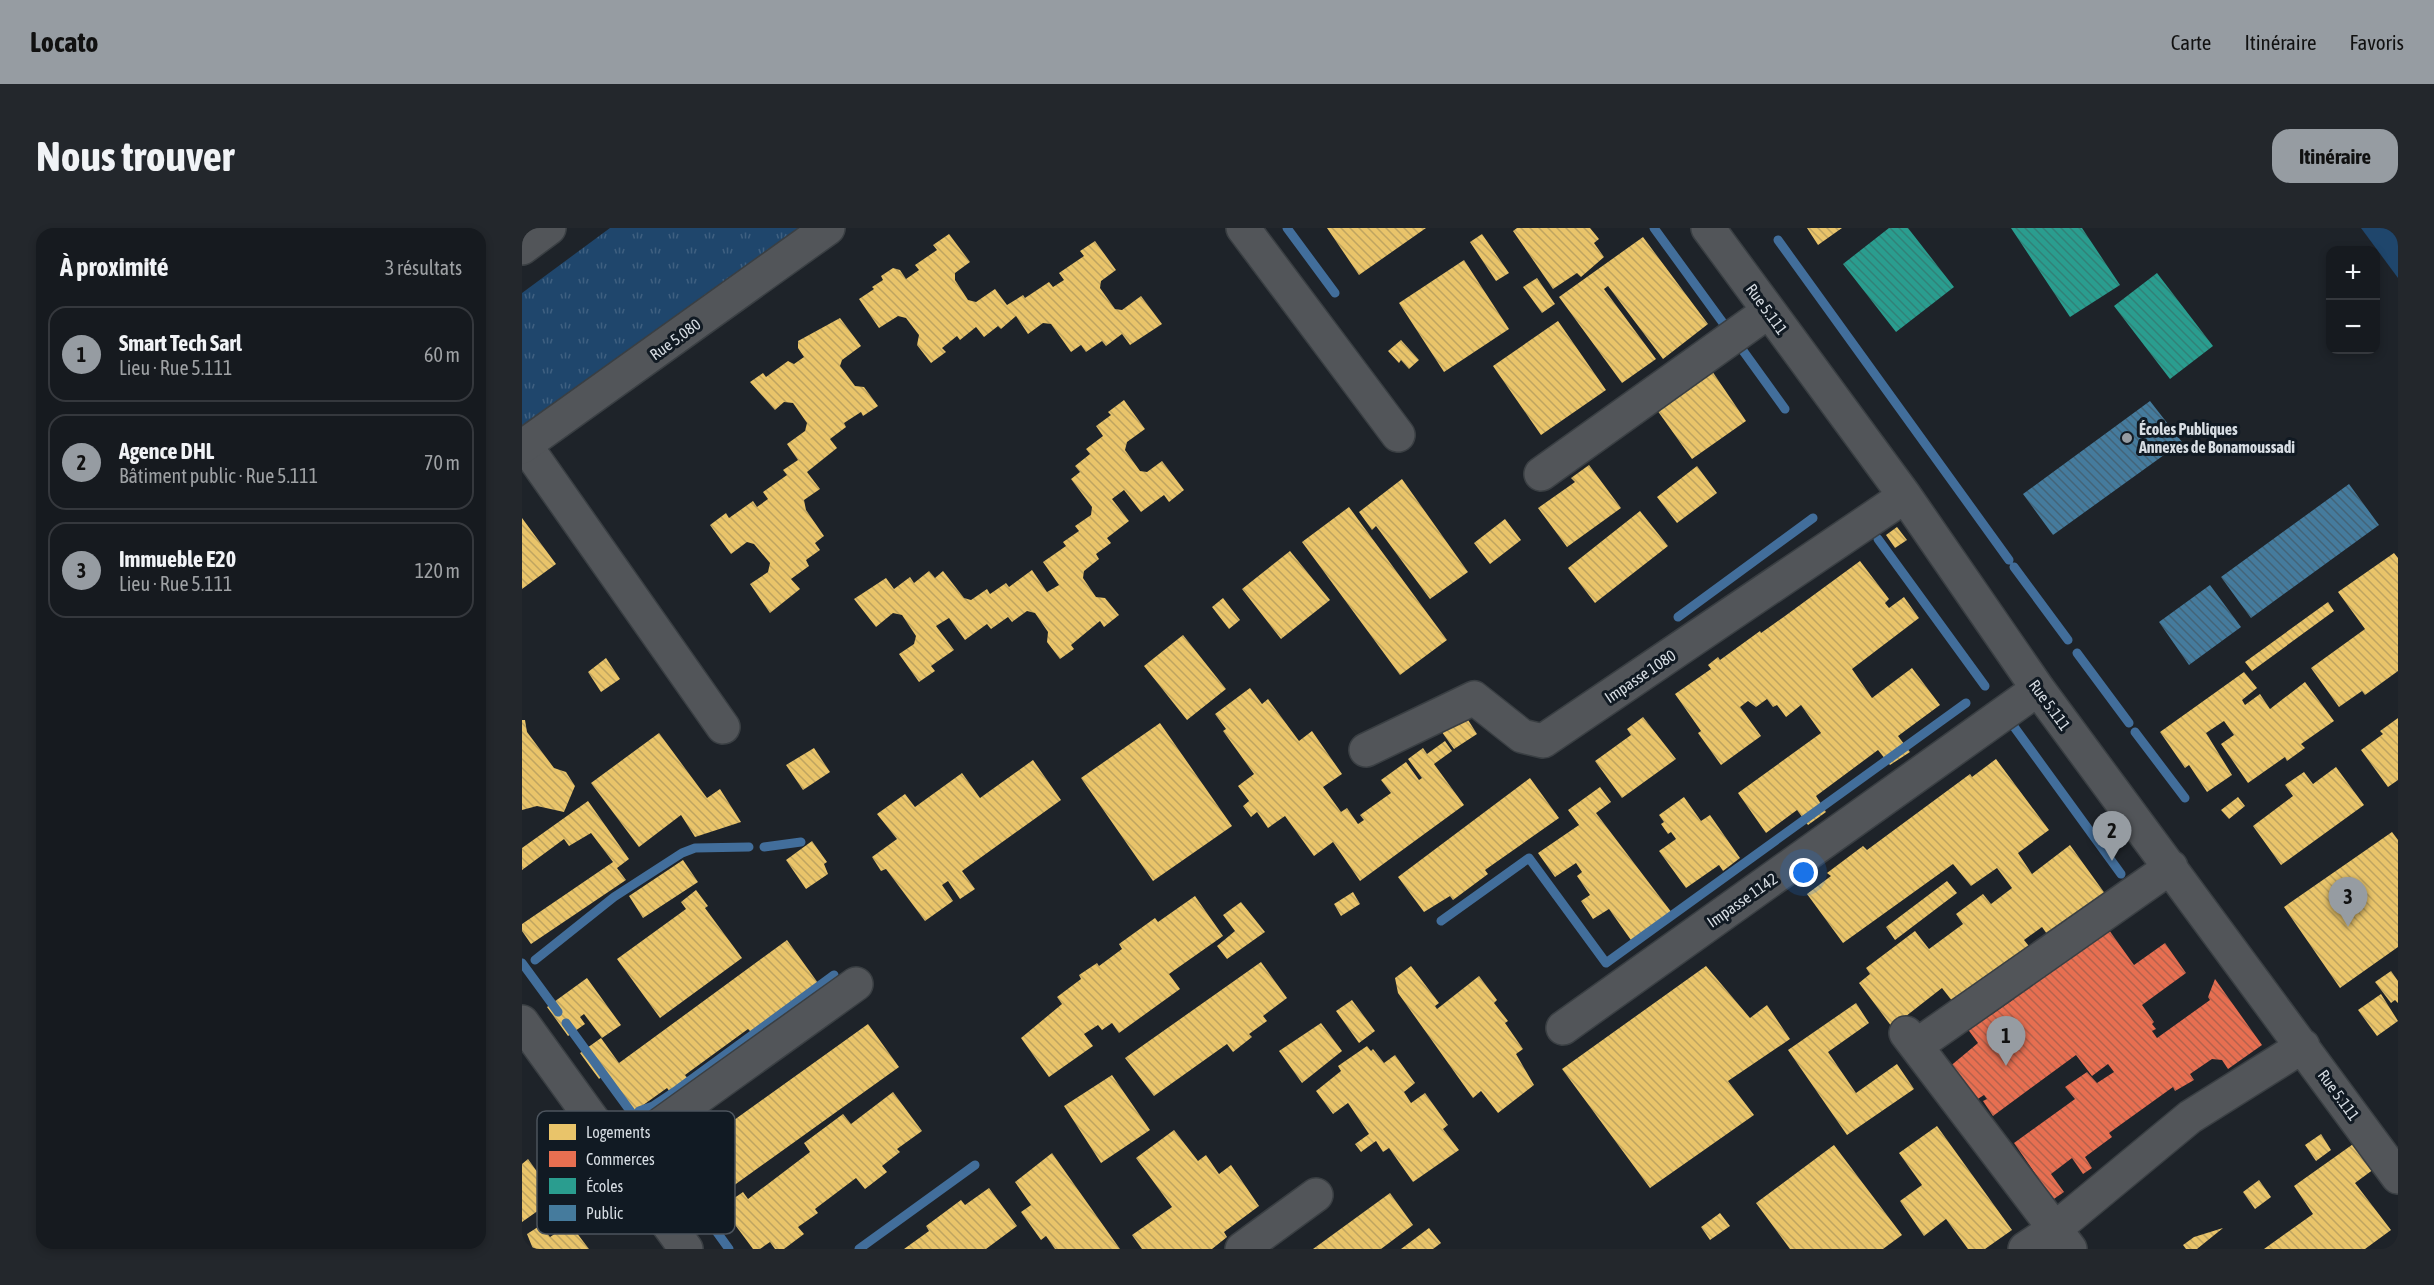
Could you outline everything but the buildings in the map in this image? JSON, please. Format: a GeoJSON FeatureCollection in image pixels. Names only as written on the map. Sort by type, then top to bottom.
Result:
{"type":"FeatureCollection","features":[{"type":"Feature","properties":{"kind":"street"},"geometry":{"type":"LineString","coordinates":[[522,248],[549,228]]}},
{"type":"Feature","properties":{"kind":"street","name":"Rue 5.080"},"geometry":{"type":"LineString","coordinates":[[523,446],[828,228]]}},
{"type":"Feature","properties":{"kind":"street"},"geometry":{"type":"LineString","coordinates":[[1243,228],[1398,435]]}},
{"type":"Feature","properties":{"kind":"street","name":"Rue 5.111"},"geometry":{"type":"LineString","coordinates":[[1708,228],[1905,496],[2038,689],[2398,1177]]}},
{"type":"Feature","properties":{"kind":"street"},"geometry":{"type":"LineString","coordinates":[[1541,474],[1768,311]]}},
{"type":"Feature","properties":{"kind":"street"},"geometry":{"type":"LineString","coordinates":[[523,446],[723,727]]}},
{"type":"Feature","properties":{"kind":"street","name":"Impasse 1080"},"geometry":{"type":"LineString","coordinates":[[1366,750],[1474,698],[1522,736],[1543,741],[1905,496]]}},
{"type":"Feature","properties":{"kind":"street","name":"Impasse 1142"},"geometry":{"type":"LineString","coordinates":[[1563,1028],[2038,689]]}},
{"type":"Feature","properties":{"kind":"street"},"geometry":{"type":"LineString","coordinates":[[2063,1239],[1911,1040],[2171,867]]}},
{"type":"Feature","properties":{"kind":"street"},"geometry":{"type":"LineString","coordinates":[[679,1111],[856,984]]}},
{"type":"Feature","properties":{"kind":"street"},"geometry":{"type":"LineString","coordinates":[[522,1022],[586,1111]]}},
{"type":"Feature","properties":{"kind":"street"},"geometry":{"type":"LineString","coordinates":[[2025,1249],[2063,1239],[2190,1118],[2303,1046]]}},
{"type":"Feature","properties":{"kind":"street"},"geometry":{"type":"LineString","coordinates":[[1242,1249],[1316,1195]]}},
{"type":"Feature","properties":{"kind":"street"},"geometry":{"type":"LineString","coordinates":[[675,1234],[686,1249]]}},
{"type":"Feature","properties":{"kind":"green space"},"geometry":{"type":"Polygon","coordinates":[[[610,228],[807,228],[522,436],[522,293],[610,228]]]}},
{"type":"Feature","properties":{"kind":"green space"},"geometry":{"type":"Polygon","coordinates":[[[2361,228],[2398,228],[2398,278],[2380,254],[2380,246],[2374,246],[2361,228]]]}},
{"type":"Feature","properties":{"kind":"waterway"},"geometry":{"type":"LineString","coordinates":[[1287,228],[1335,293]]}},
{"type":"Feature","properties":{"kind":"waterway"},"geometry":{"type":"LineString","coordinates":[[1654,228],[1726,327]]}},
{"type":"Feature","properties":{"kind":"waterway"},"geometry":{"type":"LineString","coordinates":[[1778,240],[2009,560]]}},
{"type":"Feature","properties":{"kind":"waterway"},"geometry":{"type":"LineString","coordinates":[[1736,341],[1785,409]]}},
{"type":"Feature","properties":{"kind":"waterway"},"geometry":{"type":"LineString","coordinates":[[1678,617],[1813,518]]}},
{"type":"Feature","properties":{"kind":"waterway"},"geometry":{"type":"LineString","coordinates":[[1878,539],[1985,686]]}},
{"type":"Feature","properties":{"kind":"waterway"},"geometry":{"type":"LineString","coordinates":[[2014,567],[2068,640]]}},
{"type":"Feature","properties":{"kind":"waterway"},"geometry":{"type":"LineString","coordinates":[[2077,653],[2129,723]]}},
{"type":"Feature","properties":{"kind":"waterway"},"geometry":{"type":"LineString","coordinates":[[1441,921],[1529,858],[1606,963],[1966,703]]}},
{"type":"Feature","properties":{"kind":"waterway"},"geometry":{"type":"LineString","coordinates":[[2012,724],[2121,874]]}},
{"type":"Feature","properties":{"kind":"waterway"},"geometry":{"type":"LineString","coordinates":[[2135,732],[2185,798]]}},
{"type":"Feature","properties":{"kind":"waterway"},"geometry":{"type":"LineString","coordinates":[[764,847],[801,842]]}},
{"type":"Feature","properties":{"kind":"waterway"},"geometry":{"type":"LineString","coordinates":[[535,960],[614,897],[682,853],[695,848],[749,847]]}},
{"type":"Feature","properties":{"kind":"waterway"},"geometry":{"type":"LineString","coordinates":[[522,963],[558,1012]]}},
{"type":"Feature","properties":{"kind":"waterway"},"geometry":{"type":"LineString","coordinates":[[639,1111],[653,1106],[677,1090],[834,975]]}},
{"type":"Feature","properties":{"kind":"waterway"},"geometry":{"type":"LineString","coordinates":[[566,1023],[630,1111]]}},
{"type":"Feature","properties":{"kind":"waterway"},"geometry":{"type":"LineString","coordinates":[[859,1249],[975,1165]]}},
{"type":"Feature","properties":{"kind":"waterway"},"geometry":{"type":"LineString","coordinates":[[718,1234],[729,1249]]}},
{"type":"Feature","properties":{"kind":"place","name":"Écoles Publiques Annexes de Bonamoussadi"},"geometry":{"type":"Point","coordinates":[2127,438]}},
{"type":"Feature","properties":{"kind":"place","name":"Agence DHL"},"geometry":{"type":"Point","coordinates":[2112,861]}},
{"type":"Feature","properties":{"kind":"place","name":"Immueble E20"},"geometry":{"type":"Point","coordinates":[2348,927]}},
{"type":"Feature","properties":{"kind":"place","name":"Smart Tech Sarl"},"geometry":{"type":"Point","coordinates":[2006,1066]}}]}
